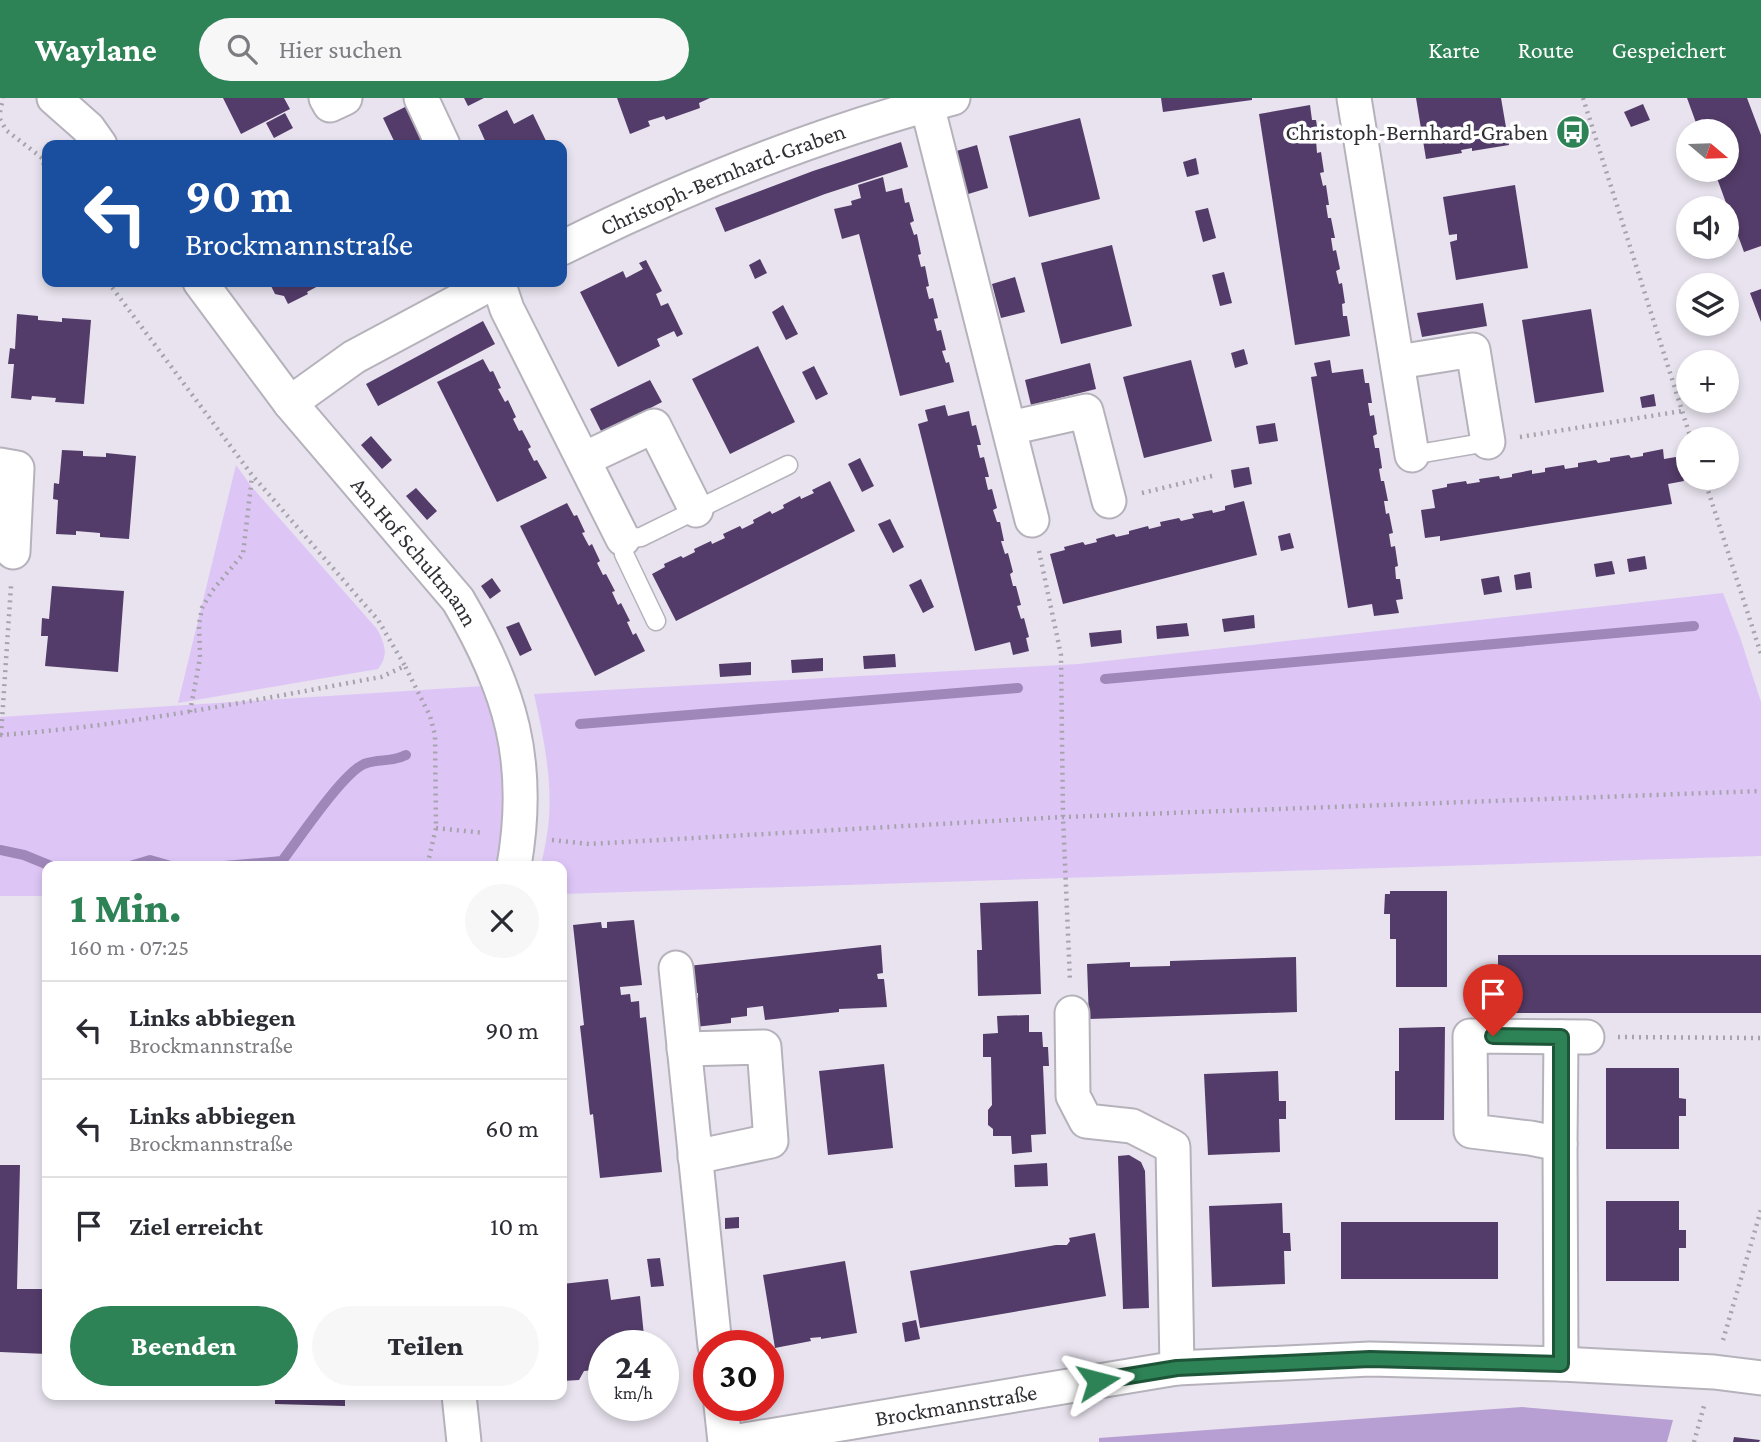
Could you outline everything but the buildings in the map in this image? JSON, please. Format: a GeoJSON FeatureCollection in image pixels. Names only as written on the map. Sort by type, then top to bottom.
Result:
{"type":"FeatureCollection","features":[{"type":"Feature","properties":{"kind":"street"},"geometry":{"type":"LineString","coordinates":[[54,98],[88,128],[96,140]]}},
{"type":"Feature","properties":{"kind":"street"},"geometry":{"type":"LineString","coordinates":[[326,98],[330,105],[345,98]]}},
{"type":"Feature","properties":{"kind":"street"},"geometry":{"type":"LineString","coordinates":[[421,98],[441,140]]}},
{"type":"Feature","properties":{"kind":"street"},"geometry":{"type":"LineString","coordinates":[[1354,98],[1412,455]]}},
{"type":"Feature","properties":{"kind":"street","name":"Christoph-Bernhard-Graben"},"geometry":{"type":"LineString","coordinates":[[567,246],[647,206],[885,107],[940,101],[1032,520]]}},
{"type":"Feature","properties":{"kind":"street","name":"Am Hof Schultmann"},"geometry":{"type":"LineString","coordinates":[[204,287],[290,403],[458,600],[475,630],[512,719],[521,777],[516,852]]}},
{"type":"Feature","properties":{"kind":"street"},"geometry":{"type":"LineString","coordinates":[[290,403],[354,357],[487,287]]}},
{"type":"Feature","properties":{"kind":"street"},"geometry":{"type":"LineString","coordinates":[[498,287],[623,539]]}},
{"type":"Feature","properties":{"kind":"street"},"geometry":{"type":"LineString","coordinates":[[1398,362],[1474,350],[1488,442]]}},
{"type":"Feature","properties":{"kind":"street"},"geometry":{"type":"LineString","coordinates":[[1010,428],[1086,411],[1109,501]]}},
{"type":"Feature","properties":{"kind":"street"},"geometry":{"type":"LineString","coordinates":[[584,459],[654,426],[696,510]]}},
{"type":"Feature","properties":{"kind":"street"},"geometry":{"type":"LineString","coordinates":[[0,465],[17,468],[13,552]]}},
{"type":"Feature","properties":{"kind":"street"},"geometry":{"type":"LineString","coordinates":[[676,968],[713,1330]]}},
{"type":"Feature","properties":{"kind":"street"},"geometry":{"type":"LineString","coordinates":[[1072,1013],[1073,1096],[1086,1121],[1132,1126],[1173,1147],[1177,1368]]}},
{"type":"Feature","properties":{"kind":"street"},"geometry":{"type":"LineString","coordinates":[[1560,1144],[1471,1131],[1471,1036],[1574,1037],[1560,1144],[1561,1364]]}},
{"type":"Feature","properties":{"kind":"street"},"geometry":{"type":"LineString","coordinates":[[684,1049],[764,1047],[771,1141],[695,1157]]}},
{"type":"Feature","properties":{"kind":"street","name":"Brockmannstraße"},"geometry":{"type":"LineString","coordinates":[[733,1442],[1177,1368],[1370,1359],[1561,1364],[1714,1372],[1761,1378]]}},
{"type":"Feature","properties":{"kind":"street"},"geometry":{"type":"LineString","coordinates":[[460,1400],[464,1442]]}},
{"type":"Feature","properties":{"kind":"street"},"geometry":{"type":"LineString","coordinates":[[723,1421],[725,1442]]}},
{"type":"Feature","properties":{"kind":"lane"},"geometry":{"type":"LineString","coordinates":[[1412,455],[1488,442]]}},
{"type":"Feature","properties":{"kind":"lane"},"geometry":{"type":"LineString","coordinates":[[656,621],[624,554],[623,539],[641,537],[788,465]]}},
{"type":"Feature","properties":{"kind":"path"},"geometry":{"type":"LineString","coordinates":[[0,112],[4,98]]}},
{"type":"Feature","properties":{"kind":"path"},"geometry":{"type":"LineString","coordinates":[[1583,98],[1676,392]]}},
{"type":"Feature","properties":{"kind":"path"},"geometry":{"type":"LineString","coordinates":[[0,119],[6,130],[42,158]]}},
{"type":"Feature","properties":{"kind":"path"},"geometry":{"type":"LineString","coordinates":[[112,287],[252,475],[378,620],[394,643],[430,716],[435,735],[436,828],[428,861]]}},
{"type":"Feature","properties":{"kind":"path"},"geometry":{"type":"LineString","coordinates":[[1488,442],[1676,412]]}},
{"type":"Feature","properties":{"kind":"path"},"geometry":{"type":"LineString","coordinates":[[190,712],[200,658],[198,624],[202,608],[212,591],[243,554],[252,475]]}},
{"type":"Feature","properties":{"kind":"path"},"geometry":{"type":"LineString","coordinates":[[1708,490],[1761,654]]}},
{"type":"Feature","properties":{"kind":"path"},"geometry":{"type":"LineString","coordinates":[[1032,520],[1061,655],[1063,817],[1072,1013]]}},
{"type":"Feature","properties":{"kind":"path"},"geometry":{"type":"LineString","coordinates":[[13,552],[0,735],[59,731],[190,712],[381,677],[405,666]]}},
{"type":"Feature","properties":{"kind":"path"},"geometry":{"type":"LineString","coordinates":[[436,828],[516,852],[589,844],[1063,817],[1761,790]]}},
{"type":"Feature","properties":{"kind":"path"},"geometry":{"type":"LineString","coordinates":[[1574,1037],[1761,1038]]}},
{"type":"Feature","properties":{"kind":"path"},"geometry":{"type":"LineString","coordinates":[[1714,1372],[1761,1210]]}},
{"type":"Feature","properties":{"kind":"shaded area"},"geometry":{"type":"Polygon","coordinates":[[[236,465],[251,486],[377,629],[385,649],[384,659],[378,669],[178,703],[236,465]]]}},
{"type":"Feature","properties":{"kind":"shaded area"},"geometry":{"type":"Polygon","coordinates":[[[1723,593],[1761,702],[1761,856],[567,894],[567,861],[542,861],[550,803],[548,771],[534,694],[1078,664],[1723,593]]]}},
{"type":"Feature","properties":{"kind":"shaded area"},"geometry":{"type":"Polygon","coordinates":[[[484,686],[496,723],[502,758],[502,812],[497,861],[42,861],[42,896],[0,896],[0,717],[484,686]]]}},
{"type":"Feature","properties":{"kind":"shaded area"},"geometry":{"type":"Polygon","coordinates":[[[1522,1407],[1673,1420],[1667,1442],[1099,1442],[1099,1438],[1522,1407]]]}},
{"type":"Feature","properties":{"kind":"waterway"},"geometry":{"type":"LineString","coordinates":[[1105,679],[1694,626]]}},
{"type":"Feature","properties":{"kind":"waterway"},"geometry":{"type":"LineString","coordinates":[[580,724],[1018,688]]}},
{"type":"Feature","properties":{"kind":"waterway"},"geometry":{"type":"LineString","coordinates":[[282,861],[333,793],[355,770],[370,762],[406,755]]}},
{"type":"Feature","properties":{"kind":"waterway"},"geometry":{"type":"LineString","coordinates":[[0,850],[42,862]]}},
{"type":"Feature","properties":{"kind":"waterway"},"geometry":{"type":"LineString","coordinates":[[147,861],[154,861]]}},
{"type":"Feature","properties":{"kind":"place","name":"Christoph-Bernhard-Graben"},"geometry":{"type":"Point","coordinates":[1573,132]}},
{"type":"Feature","properties":{"kind":"route"},"geometry":{"type":"LineString","coordinates":[[1098,1381],[1177,1368],[1370,1359],[1561,1364],[1561,1037],[1493,1036]]}}]}
